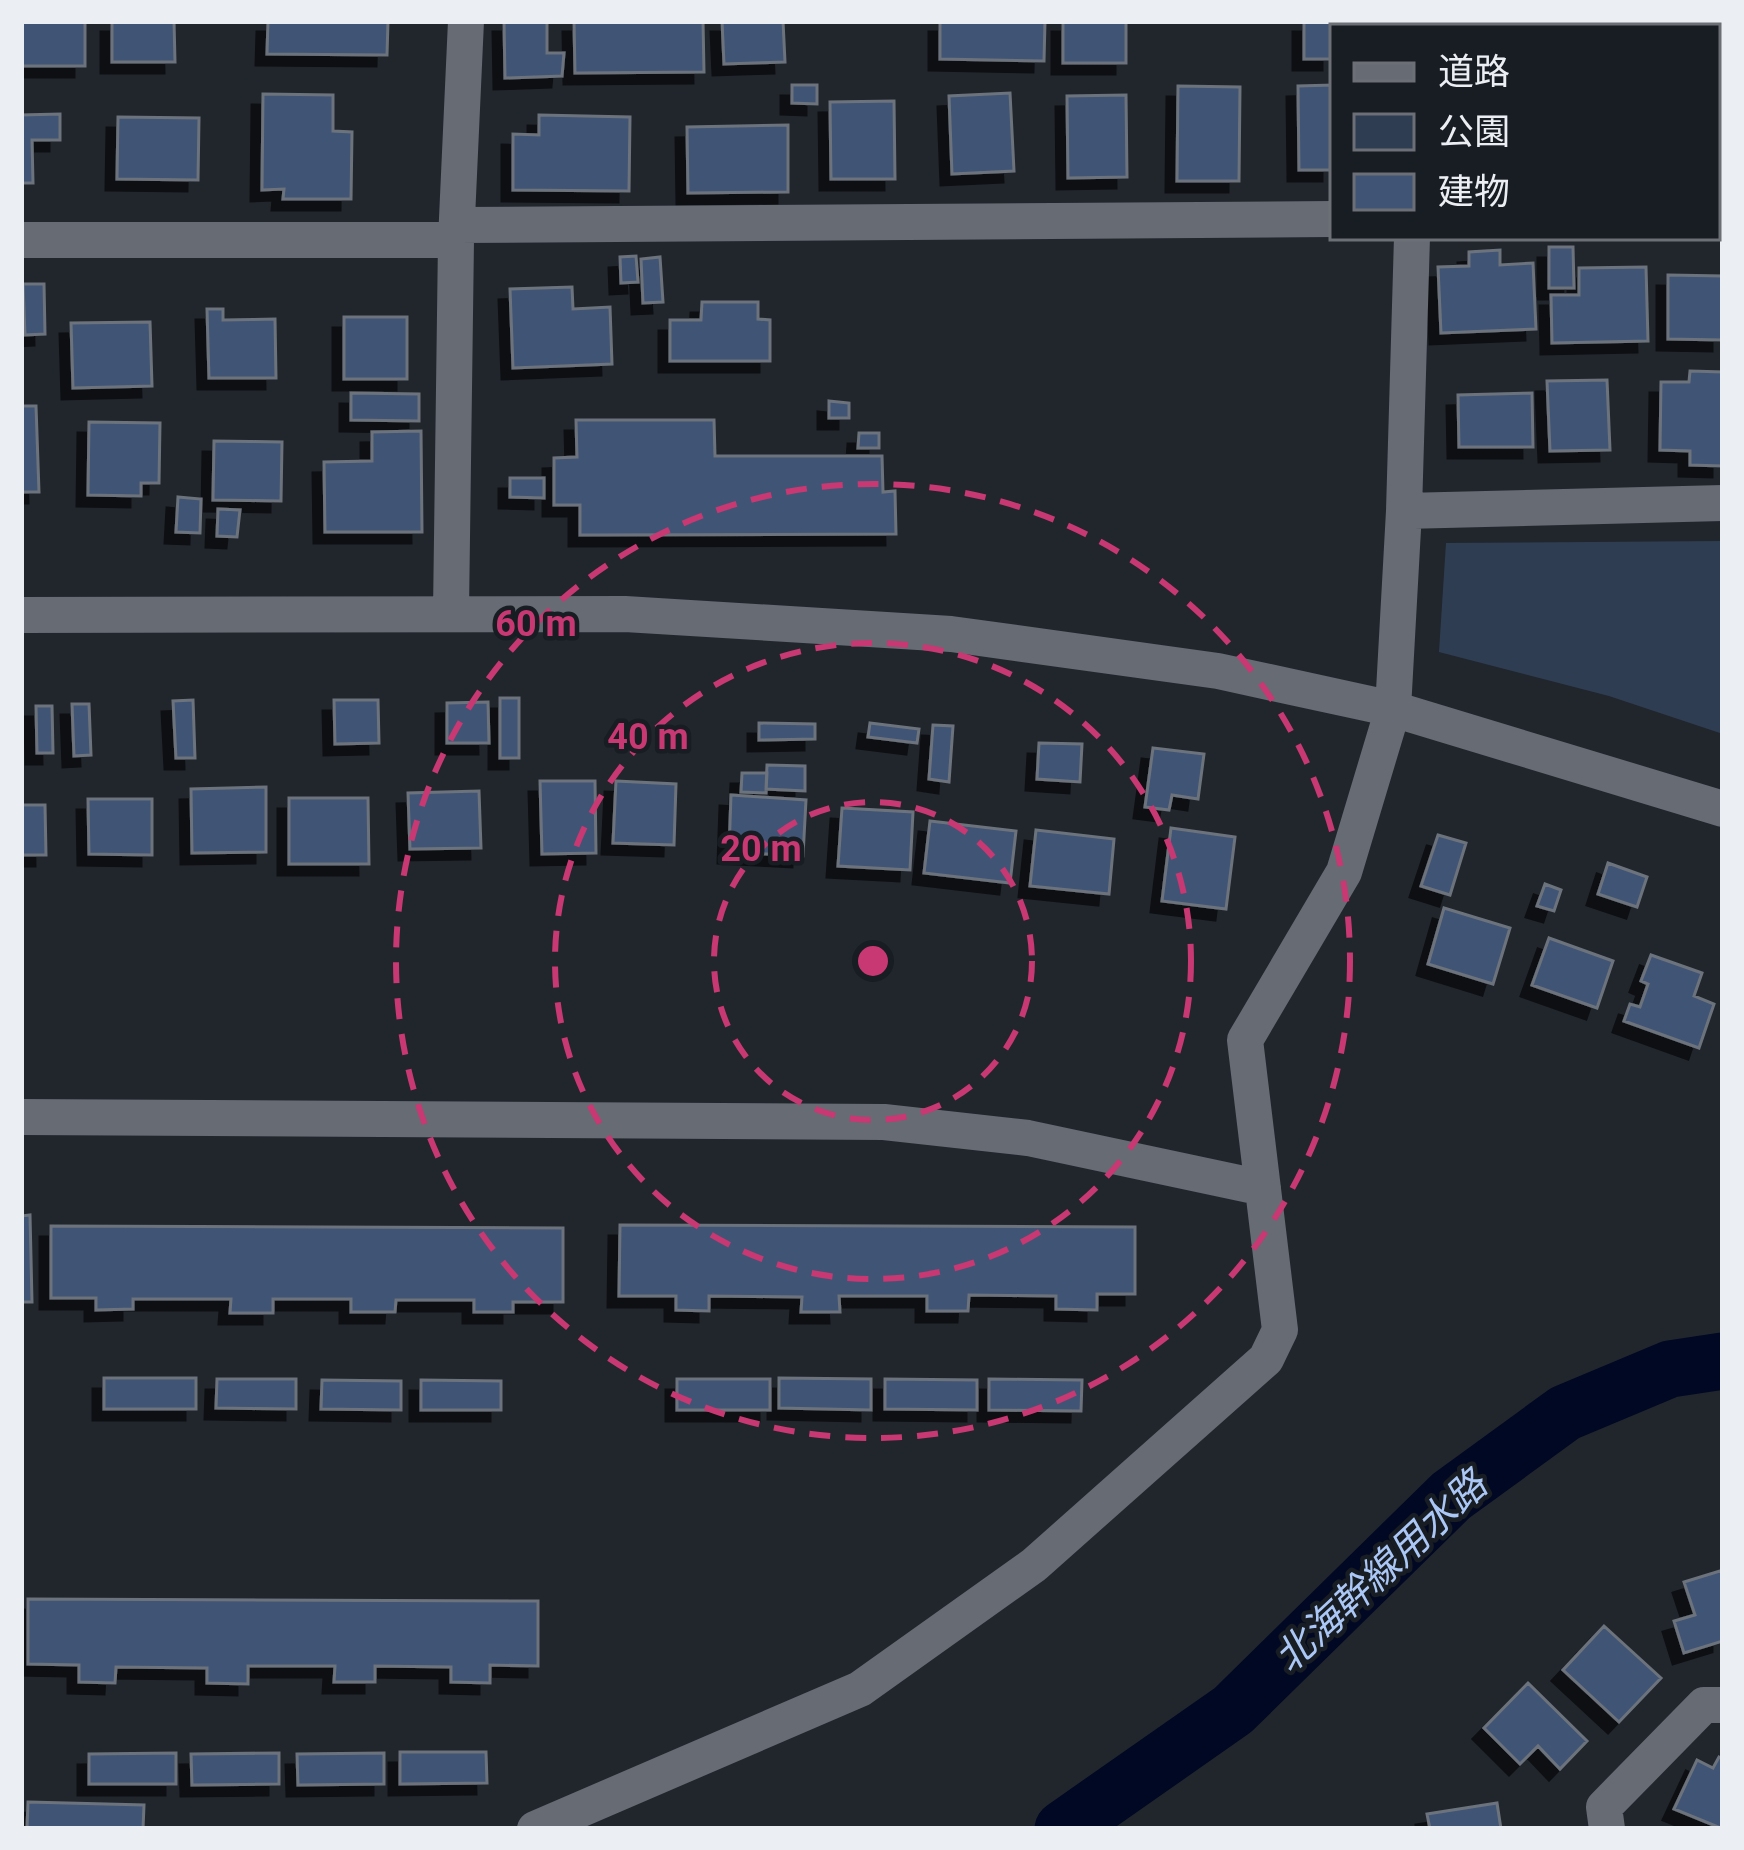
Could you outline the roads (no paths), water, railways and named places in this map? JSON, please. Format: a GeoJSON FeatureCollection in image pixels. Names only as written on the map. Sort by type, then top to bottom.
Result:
{"type":"FeatureCollection","features":[{"type":"Feature","properties":{"kind":"street"},"geometry":{"type":"LineString","coordinates":[[451,612],[456,232],[466,21]]}},
{"type":"Feature","properties":{"kind":"street"},"geometry":{"type":"LineString","coordinates":[[21,240],[1330,219]]}},
{"type":"Feature","properties":{"kind":"street"},"geometry":{"type":"LineString","coordinates":[[536,1829],[860,1689],[1034,1564],[1266,1359],[1280,1330],[1246,1040],[1344,872],[1393,710],[1412,240]]}},
{"type":"Feature","properties":{"kind":"street"},"geometry":{"type":"LineString","coordinates":[[1404,511],[1723,503]]}},
{"type":"Feature","properties":{"kind":"street"},"geometry":{"type":"LineString","coordinates":[[21,615],[625,614],[951,634],[1218,671],[1393,710],[1723,809]]}},
{"type":"Feature","properties":{"kind":"street"},"geometry":{"type":"LineString","coordinates":[[21,1117],[884,1123],[1028,1138],[1263,1188]]}},
{"type":"Feature","properties":{"kind":"street"},"geometry":{"type":"LineString","coordinates":[[1606,1829],[1604,1807],[1705,1706],[1723,1706]]}},
{"type":"Feature","properties":{"kind":"waterway","name":"北海幹線用水路"},"geometry":{"type":"LineString","coordinates":[[1063,1829],[1233,1710],[1451,1496],[1565,1413],[1670,1369],[1723,1361]]}}]}
